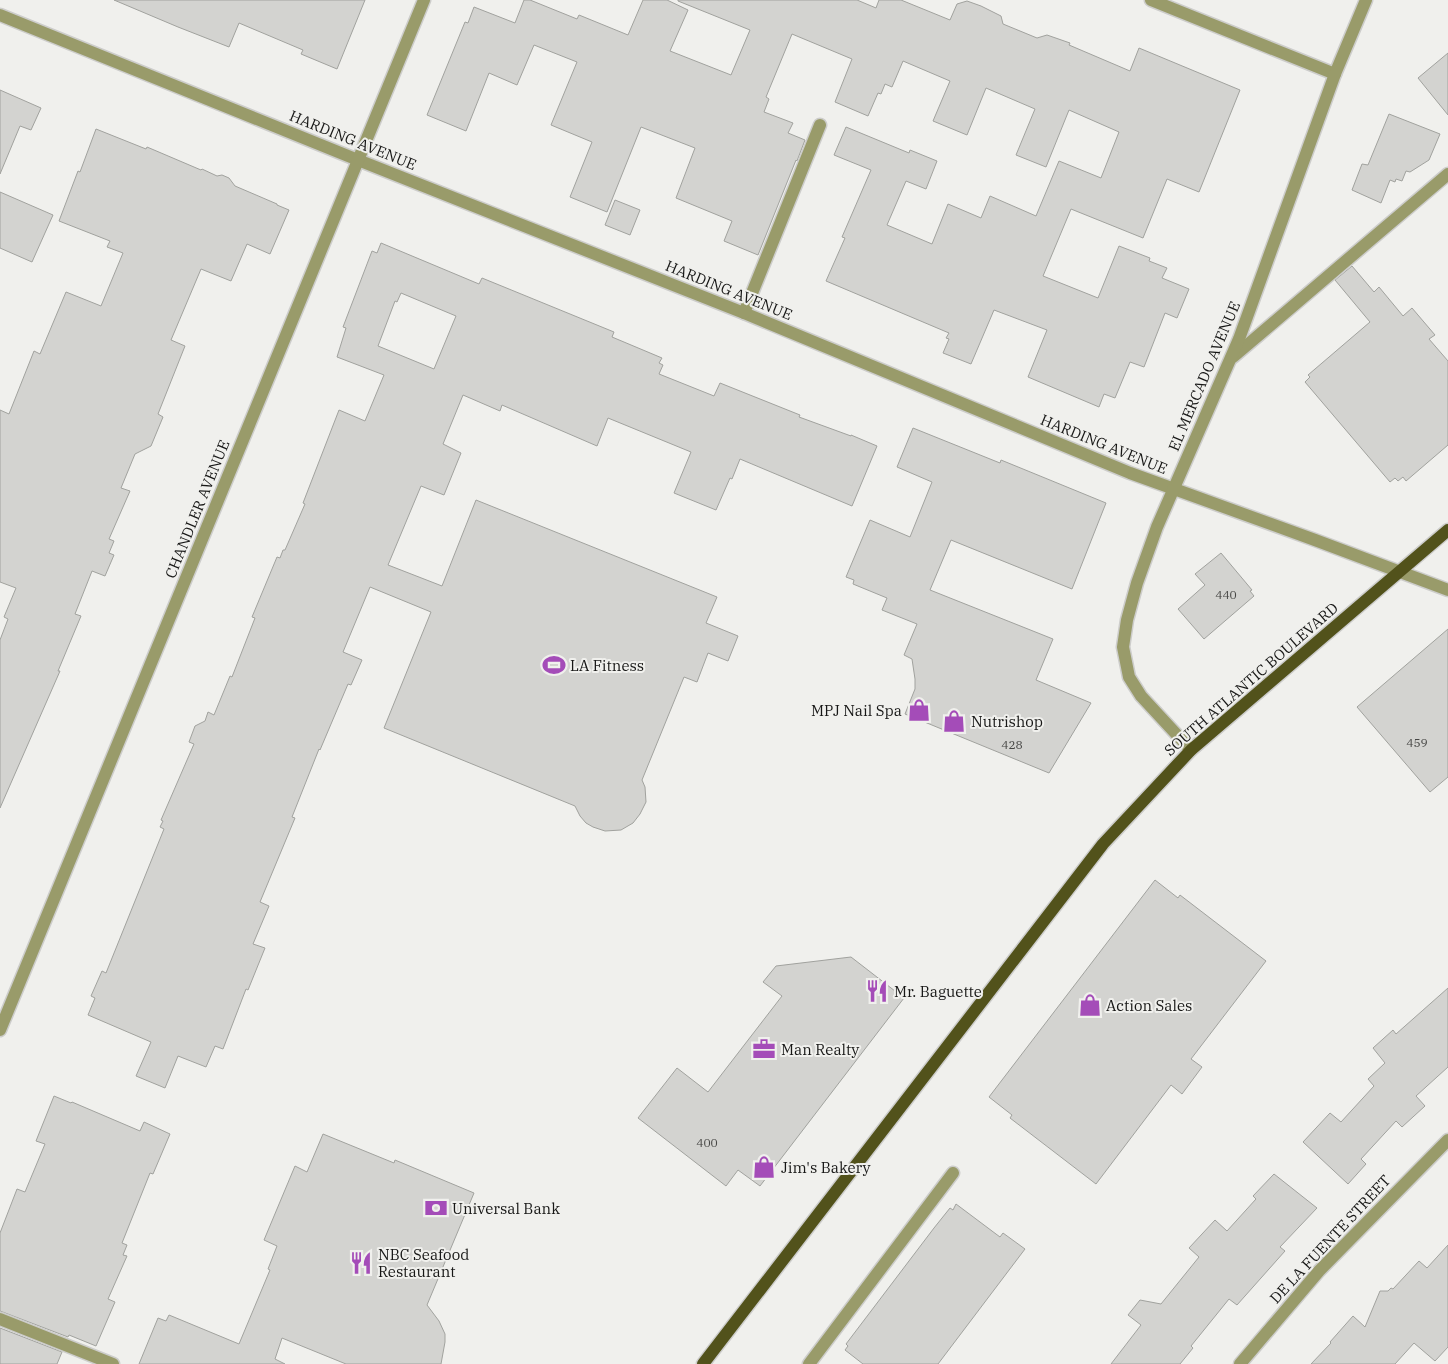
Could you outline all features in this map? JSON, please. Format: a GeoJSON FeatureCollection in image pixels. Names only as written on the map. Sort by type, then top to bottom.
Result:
{"type":"FeatureCollection","features":[{"type":"Feature","properties":{"kind":"main road","name":"SOUTH ATLANTIC BOULEVARD"},"geometry":{"type":"LineString","coordinates":[[702,1364],[1103,844],[1191,750],[1448,530]]}},
{"type":"Feature","properties":{"kind":"street","name":"CHANDLER AVENUE"},"geometry":{"type":"LineString","coordinates":[[0,1030],[424,0]]}},
{"type":"Feature","properties":{"kind":"street"},"geometry":{"type":"LineString","coordinates":[[1152,0],[1336,74]]}},
{"type":"Feature","properties":{"kind":"street","name":"EL MERCADO AVENUE"},"geometry":{"type":"LineString","coordinates":[[1191,750],[1141,696],[1129,677],[1123,647],[1127,620],[1137,583],[1157,527],[1239,339],[1336,74],[1366,0]]}},
{"type":"Feature","properties":{"kind":"street","name":"HARDING AVENUE"},"geometry":{"type":"LineString","coordinates":[[0,15],[744,313],[1130,473],[1448,590]]}},
{"type":"Feature","properties":{"kind":"street"},"geometry":{"type":"LineString","coordinates":[[744,313],[820,125]]}},
{"type":"Feature","properties":{"kind":"street"},"geometry":{"type":"LineString","coordinates":[[1229,360],[1448,174]]}},
{"type":"Feature","properties":{"kind":"street","name":"DE LA FUENTE STREET"},"geometry":{"type":"LineString","coordinates":[[1240,1364],[1320,1270],[1448,1140]]}},
{"type":"Feature","properties":{"kind":"street"},"geometry":{"type":"LineString","coordinates":[[809,1364],[953,1173]]}},
{"type":"Feature","properties":{"kind":"street"},"geometry":{"type":"LineString","coordinates":[[0,1319],[113,1364]]}},
{"type":"Feature","properties":{"kind":"building"},"geometry":{"type":"Polygon","coordinates":[[[114,0],[365,0],[337,69],[301,54],[303,50],[239,23],[229,47],[114,0]]]}},
{"type":"Feature","properties":{"kind":"building"},"geometry":{"type":"Polygon","coordinates":[[[524,0],[530,0],[577,19],[579,15],[628,35],[643,0],[667,0],[688,10],[670,51],[731,75],[750,30],[678,0],[857,0],[876,8],[879,0],[901,0],[950,20],[957,4],[967,1],[1001,16],[1003,24],[1037,38],[1047,35],[1070,43],[1069,45],[1130,71],[1139,48],[1240,90],[1199,192],[1167,179],[1143,238],[1071,209],[1043,276],[1098,298],[1119,246],[1150,258],[1149,261],[1167,268],[1162,278],[1189,289],[1177,318],[1165,313],[1144,367],[1130,362],[1115,398],[1104,394],[1099,407],[1028,377],[1047,330],[994,310],[971,364],[943,353],[949,339],[946,338],[949,333],[826,281],[845,238],[842,237],[871,170],[834,155],[846,127],[909,153],[910,150],[937,161],[926,189],[906,181],[887,225],[932,244],[948,204],[981,218],[990,196],[1036,216],[1059,161],[1101,178],[1119,132],[1069,110],[1046,167],[1016,155],[1035,109],[986,88],[967,135],[933,121],[950,81],[903,61],[892,87],[885,84],[881,94],[878,93],[868,116],[835,102],[852,59],[792,34],[766,97],[769,99],[764,112],[793,123],[788,133],[805,140],[758,255],[724,241],[732,221],[676,198],[695,148],[641,127],[607,212],[570,197],[592,142],[551,125],[577,62],[534,45],[517,85],[489,73],[466,131],[427,115],[465,22],[468,23],[474,7],[515,23],[524,0]]]}},
{"type":"Feature","properties":{"kind":"building"},"geometry":{"type":"Polygon","coordinates":[[[1448,53],[1448,115],[1418,78],[1448,53]]]}},
{"type":"Feature","properties":{"kind":"building"},"geometry":{"type":"Polygon","coordinates":[[[0,90],[41,108],[31,130],[20,126],[0,174],[0,90]]]}},
{"type":"Feature","properties":{"kind":"building"},"geometry":{"type":"Polygon","coordinates":[[[1389,114],[1440,134],[1429,160],[1410,172],[1406,171],[1402,181],[1396,179],[1395,182],[1390,180],[1381,203],[1352,190],[1362,164],[1368,165],[1389,114]]]}},
{"type":"Feature","properties":{"kind":"building"},"geometry":{"type":"Polygon","coordinates":[[[96,129],[146,149],[147,147],[217,176],[222,175],[229,178],[235,186],[289,210],[270,254],[247,244],[231,281],[201,269],[171,340],[185,346],[158,414],[163,417],[151,446],[135,454],[121,488],[130,491],[109,539],[114,541],[109,553],[114,555],[105,576],[92,571],[75,614],[81,616],[58,671],[60,671],[0,808],[0,640],[8,619],[4,617],[16,588],[0,582],[0,410],[9,414],[34,351],[40,354],[66,292],[101,306],[123,253],[107,247],[110,241],[59,221],[96,129]]]}},
{"type":"Feature","properties":{"kind":"building"},"geometry":{"type":"Polygon","coordinates":[[[0,192],[53,215],[32,262],[0,248],[0,192]]]}},
{"type":"Feature","properties":{"kind":"building"},"geometry":{"type":"Polygon","coordinates":[[[615,200],[640,210],[630,235],[605,225],[615,200]]]}},
{"type":"Feature","properties":{"kind":"building"},"geometry":{"type":"Polygon","coordinates":[[[381,243],[479,284],[482,278],[614,332],[612,337],[662,358],[659,363],[663,365],[659,374],[714,396],[720,383],[800,415],[799,417],[877,446],[852,506],[740,459],[716,510],[674,493],[691,452],[608,418],[597,446],[502,405],[500,411],[463,395],[443,444],[461,453],[444,495],[421,486],[388,565],[442,586],[476,500],[717,597],[706,623],[738,636],[728,661],[708,653],[697,682],[684,677],[642,780],[645,787],[646,802],[640,814],[633,823],[621,830],[605,831],[586,823],[575,806],[384,728],[431,612],[370,587],[343,652],[362,660],[351,685],[348,684],[319,749],[292,817],[295,818],[260,902],[269,906],[253,944],[265,948],[248,990],[246,989],[223,1049],[215,1046],[206,1067],[178,1056],[165,1088],[136,1076],[151,1042],[88,1015],[95,998],[91,996],[102,971],[106,973],[164,829],[160,827],[163,821],[161,820],[194,744],[189,742],[195,726],[205,721],[208,712],[214,715],[230,676],[232,677],[255,618],[252,617],[277,557],[280,558],[283,550],[285,550],[305,504],[303,503],[339,410],[365,421],[384,375],[337,357],[346,328],[343,327],[372,251],[377,253],[381,243]],[[401,293],[397,302],[395,301],[378,346],[434,369],[456,316],[401,293]]]}},
{"type":"Feature","properties":{"kind":"building"},"geometry":{"type":"Polygon","coordinates":[[[1352,266],[1374,292],[1379,287],[1403,316],[1412,308],[1435,335],[1429,339],[1448,361],[1448,445],[1406,481],[1403,477],[1398,481],[1395,478],[1390,482],[1305,382],[1310,377],[1308,375],[1370,322],[1335,280],[1352,266]]]}},
{"type":"Feature","properties":{"kind":"building"},"geometry":{"type":"Polygon","coordinates":[[[913,428],[1000,463],[1001,460],[1106,503],[1072,589],[951,540],[930,590],[1053,639],[1036,680],[1091,703],[1049,773],[905,714],[915,689],[915,679],[912,659],[904,655],[917,624],[882,610],[887,598],[853,584],[854,580],[846,577],[870,520],[910,537],[932,482],[897,467],[913,428]]]}},
{"type":"Feature","properties":{"kind":"building"},"geometry":{"type":"Polygon","coordinates":[[[1221,553],[1252,590],[1250,591],[1254,596],[1204,639],[1178,609],[1205,585],[1195,574],[1221,553]]]}},
{"type":"Feature","properties":{"kind":"building"},"geometry":{"type":"Polygon","coordinates":[[[1448,629],[1448,777],[1430,792],[1357,707],[1448,629]]]}},
{"type":"Feature","properties":{"kind":"building"},"geometry":{"type":"Polygon","coordinates":[[[1155,880],[1178,898],[1180,895],[1266,961],[1191,1059],[1202,1067],[1182,1094],[1171,1085],[1096,1184],[1010,1118],[1012,1115],[989,1097],[1155,880]]]}},
{"type":"Feature","properties":{"kind":"building"},"geometry":{"type":"Polygon","coordinates":[[[851,957],[904,998],[760,1186],[738,1170],[726,1186],[638,1118],[677,1068],[708,1092],[782,996],[763,982],[776,966],[851,957]]]}},
{"type":"Feature","properties":{"kind":"building"},"geometry":{"type":"Polygon","coordinates":[[[1448,988],[1448,1067],[1416,1096],[1425,1106],[1402,1127],[1396,1121],[1361,1159],[1366,1164],[1348,1184],[1303,1142],[1330,1113],[1341,1122],[1374,1086],[1368,1079],[1385,1063],[1373,1048],[1393,1030],[1396,1034],[1448,988]]]}},
{"type":"Feature","properties":{"kind":"building"},"geometry":{"type":"Polygon","coordinates":[[[54,1096],[140,1131],[144,1122],[170,1134],[153,1174],[150,1173],[122,1243],[127,1245],[123,1255],[127,1256],[108,1299],[115,1302],[96,1346],[0,1311],[0,1233],[17,1189],[25,1192],[45,1144],[36,1141],[54,1096]]]}},
{"type":"Feature","properties":{"kind":"building"},"geometry":{"type":"Polygon","coordinates":[[[323,1134],[394,1163],[395,1160],[474,1193],[427,1305],[439,1321],[445,1334],[441,1364],[346,1364],[282,1338],[275,1359],[285,1364],[139,1364],[158,1318],[166,1321],[169,1315],[239,1344],[270,1270],[268,1269],[277,1246],[264,1240],[295,1166],[307,1172],[323,1134]]]}},
{"type":"Feature","properties":{"kind":"building"},"geometry":{"type":"Polygon","coordinates":[[[1274,1174],[1317,1208],[1280,1247],[1285,1251],[1237,1305],[1229,1299],[1191,1346],[1193,1348],[1180,1364],[1111,1364],[1141,1325],[1128,1315],[1140,1300],[1161,1304],[1199,1257],[1189,1248],[1215,1220],[1227,1231],[1256,1199],[1253,1196],[1274,1174]]]}},
{"type":"Feature","properties":{"kind":"building"},"geometry":{"type":"Polygon","coordinates":[[[956,1204],[1000,1237],[1003,1233],[1025,1249],[938,1364],[863,1364],[845,1350],[848,1346],[846,1344],[934,1228],[950,1208],[953,1210],[956,1204]]]}},
{"type":"Feature","properties":{"kind":"building"},"geometry":{"type":"Polygon","coordinates":[[[1448,1245],[1448,1347],[1435,1361],[1414,1343],[1395,1364],[1311,1364],[1353,1316],[1365,1327],[1380,1291],[1393,1289],[1419,1261],[1427,1268],[1448,1245]]]}},
{"type":"Feature","properties":{"kind":"building"},"geometry":{"type":"Polygon","coordinates":[[[0,1328],[62,1352],[57,1364],[0,1364],[0,1328]]]}},
{"type":"Feature","properties":{"kind":"place","name":"LA Fitness"},"geometry":{"type":"Point","coordinates":[554,665]}},
{"type":"Feature","properties":{"kind":"place","name":"MPJ Nail Spa"},"geometry":{"type":"Point","coordinates":[919,710]}},
{"type":"Feature","properties":{"kind":"place","name":"Nutrishop"},"geometry":{"type":"Point","coordinates":[954,721]}},
{"type":"Feature","properties":{"kind":"place","name":"Mr. Baguette"},"geometry":{"type":"Point","coordinates":[877,991]}},
{"type":"Feature","properties":{"kind":"place","name":"Action Sales"},"geometry":{"type":"Point","coordinates":[1090,1005]}},
{"type":"Feature","properties":{"kind":"place","name":"Man Realty"},"geometry":{"type":"Point","coordinates":[764,1049]}},
{"type":"Feature","properties":{"kind":"place","name":"Jim's Bakery"},"geometry":{"type":"Point","coordinates":[764,1167]}},
{"type":"Feature","properties":{"kind":"place","name":"Universal Bank"},"geometry":{"type":"Point","coordinates":[436,1208]}},
{"type":"Feature","properties":{"kind":"place","name":"NBC Seafood Restaurant"},"geometry":{"type":"Point","coordinates":[361,1263]}}]}
